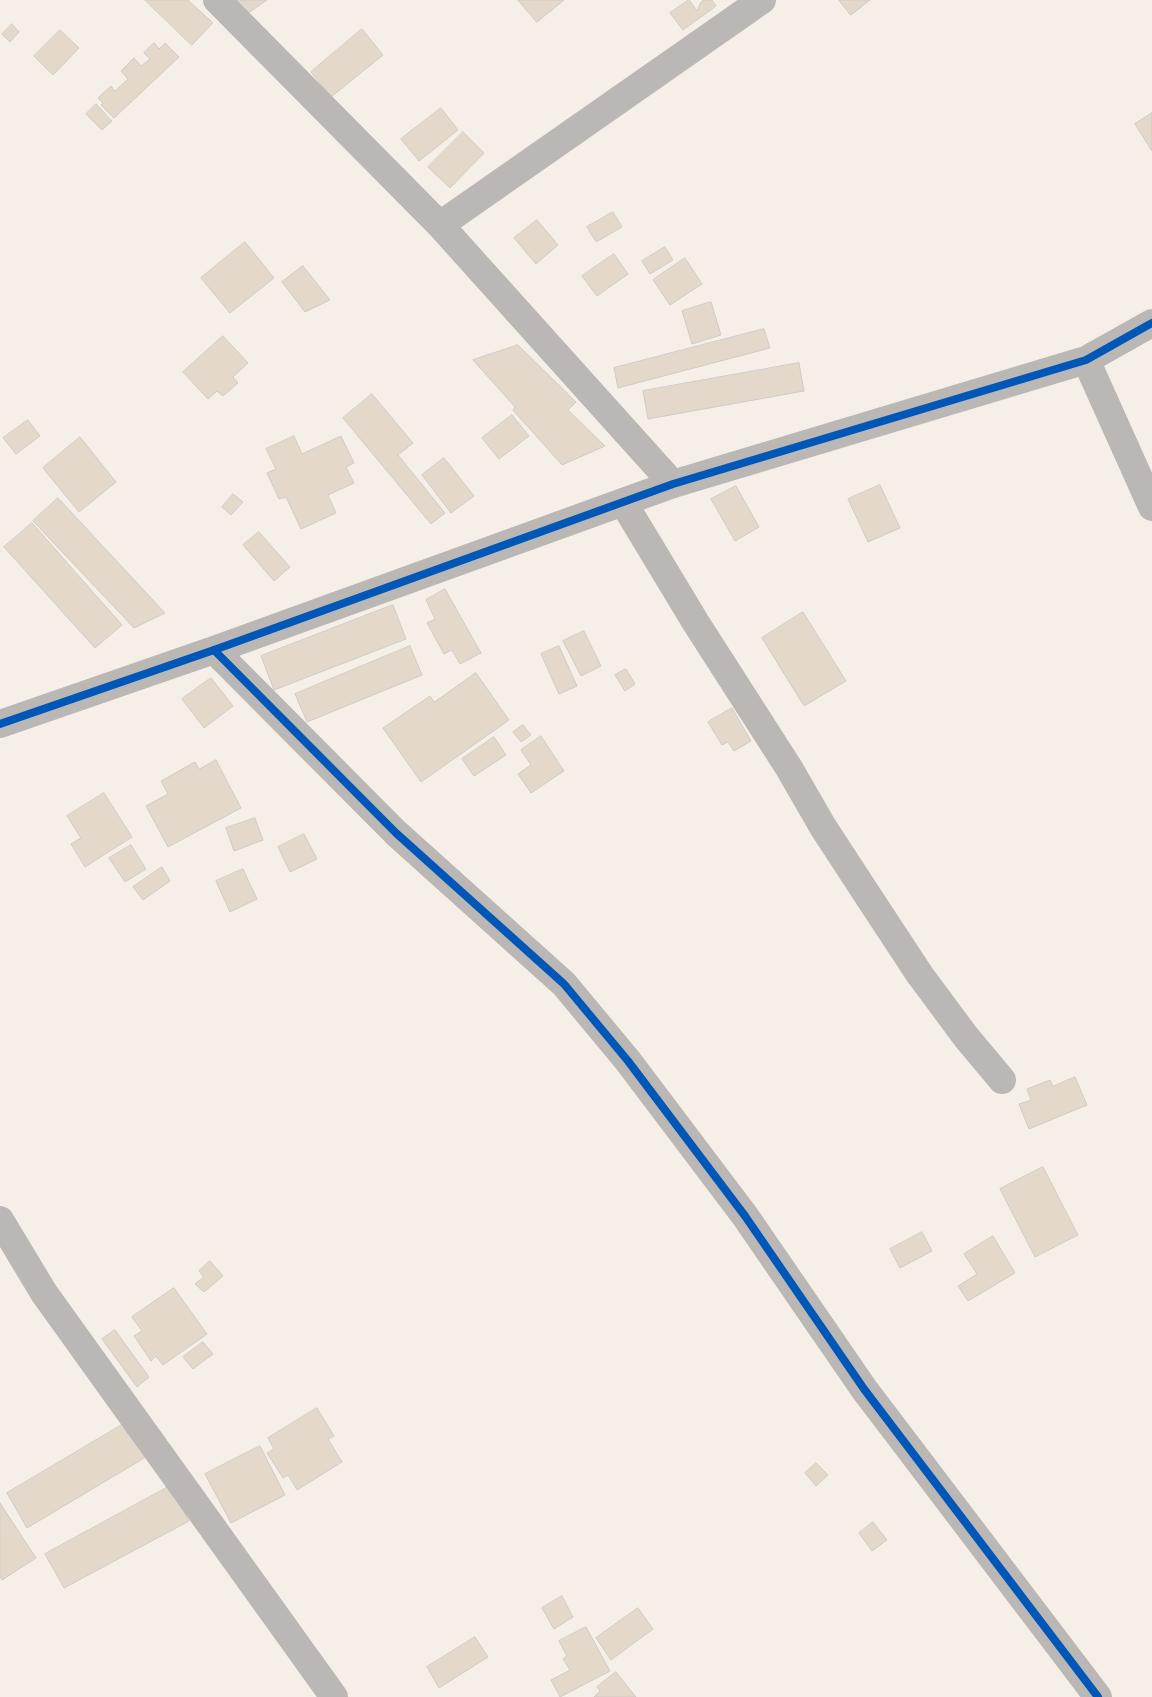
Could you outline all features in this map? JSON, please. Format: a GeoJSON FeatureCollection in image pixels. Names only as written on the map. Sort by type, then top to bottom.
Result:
{"type":"FeatureCollection","features":[{"type":"Feature","properties":{"kind":"street"},"geometry":{"type":"LineString","coordinates":[[217,0],[440,225],[673,484]]}},
{"type":"Feature","properties":{"kind":"street"},"geometry":{"type":"LineString","coordinates":[[440,225],[762,0]]}},
{"type":"Feature","properties":{"kind":"street"},"geometry":{"type":"LineString","coordinates":[[0,724],[214,650],[673,484],[1086,360],[1152,323]]}},
{"type":"Feature","properties":{"kind":"street"},"geometry":{"type":"LineString","coordinates":[[1086,360],[1152,507]]}},
{"type":"Feature","properties":{"kind":"street"},"geometry":{"type":"LineString","coordinates":[[623,502],[696,624],[789,768],[823,827],[870,899],[943,1006],[1002,1080]]}},
{"type":"Feature","properties":{"kind":"street"},"geometry":{"type":"LineString","coordinates":[[214,650],[396,832],[564,984],[628,1061],[739,1208],[864,1389],[1098,1697]]}},
{"type":"Feature","properties":{"kind":"street"},"geometry":{"type":"LineString","coordinates":[[0,1220],[44,1292],[334,1697]]}},
{"type":"Feature","properties":{"kind":"building"},"geometry":{"type":"Polygon","coordinates":[[[145,0],[188,0],[213,23],[192,45],[145,0]]]}},
{"type":"Feature","properties":{"kind":"building"},"geometry":{"type":"Polygon","coordinates":[[[236,0],[267,0],[247,14],[236,0]]]}},
{"type":"Feature","properties":{"kind":"building"},"geometry":{"type":"Polygon","coordinates":[[[518,0],[564,0],[537,22],[518,0]]]}},
{"type":"Feature","properties":{"kind":"building"},"geometry":{"type":"Polygon","coordinates":[[[689,0],[697,11],[704,0],[712,0],[716,6],[683,30],[670,13],[689,0]]]}},
{"type":"Feature","properties":{"kind":"building"},"geometry":{"type":"Polygon","coordinates":[[[839,0],[870,0],[851,15],[839,0]]]}},
{"type":"Feature","properties":{"kind":"building"},"geometry":{"type":"Polygon","coordinates":[[[12,24],[19,32],[10,42],[2,34],[12,24]]]}},
{"type":"Feature","properties":{"kind":"building"},"geometry":{"type":"Polygon","coordinates":[[[362,29],[383,55],[331,97],[311,72],[362,29]]]}},
{"type":"Feature","properties":{"kind":"building"},"geometry":{"type":"Polygon","coordinates":[[[60,30],[79,48],[53,75],[34,56],[60,30]]]}},
{"type":"Feature","properties":{"kind":"building"},"geometry":{"type":"Polygon","coordinates":[[[154,43],[159,49],[165,43],[179,57],[114,118],[101,105],[103,103],[98,98],[111,86],[115,91],[128,79],[121,71],[134,58],[141,66],[150,59],[144,53],[154,43]]]}},
{"type":"Feature","properties":{"kind":"building"},"geometry":{"type":"Polygon","coordinates":[[[96,104],[112,121],[102,130],[86,114],[96,104]]]}},
{"type":"Feature","properties":{"kind":"building"},"geometry":{"type":"Polygon","coordinates":[[[441,108],[458,130],[419,161],[401,139],[441,108]]]}},
{"type":"Feature","properties":{"kind":"building"},"geometry":{"type":"Polygon","coordinates":[[[1152,113],[1152,151],[1135,124],[1152,113]]]}},
{"type":"Feature","properties":{"kind":"building"},"geometry":{"type":"Polygon","coordinates":[[[463,132],[484,153],[450,188],[428,167],[463,132]]]}},
{"type":"Feature","properties":{"kind":"building"},"geometry":{"type":"Polygon","coordinates":[[[613,212],[622,227],[596,242],[587,227],[613,212]]]}},
{"type":"Feature","properties":{"kind":"building"},"geometry":{"type":"Polygon","coordinates":[[[537,220],[558,245],[536,264],[514,238],[537,220]]]}},
{"type":"Feature","properties":{"kind":"building"},"geometry":{"type":"Polygon","coordinates":[[[245,242],[274,278],[230,313],[201,278],[245,242]]]}},
{"type":"Feature","properties":{"kind":"building"},"geometry":{"type":"Polygon","coordinates":[[[665,247],[673,260],[650,274],[642,261],[665,247]]]}},
{"type":"Feature","properties":{"kind":"building"},"geometry":{"type":"Polygon","coordinates":[[[614,254],[628,274],[597,296],[582,276],[614,254]]]}},
{"type":"Feature","properties":{"kind":"building"},"geometry":{"type":"Polygon","coordinates":[[[685,258],[702,284],[670,305],[653,280],[685,258]]]}},
{"type":"Feature","properties":{"kind":"building"},"geometry":{"type":"Polygon","coordinates":[[[303,266],[330,300],[305,312],[282,282],[303,266]]]}},
{"type":"Feature","properties":{"kind":"building"},"geometry":{"type":"Polygon","coordinates":[[[711,302],[721,335],[692,344],[682,311],[711,302]]]}},
{"type":"Feature","properties":{"kind":"building"},"geometry":{"type":"Polygon","coordinates":[[[764,329],[770,348],[618,388],[614,368],[764,329]]]}},
{"type":"Feature","properties":{"kind":"building"},"geometry":{"type":"Polygon","coordinates":[[[223,336],[248,363],[233,377],[238,383],[223,396],[217,391],[208,399],[183,372],[223,336]]]}},
{"type":"Feature","properties":{"kind":"building"},"geometry":{"type":"Polygon","coordinates":[[[518,345],[576,402],[568,410],[605,446],[562,465],[513,410],[515,407],[473,360],[518,345]]]}},
{"type":"Feature","properties":{"kind":"building"},"geometry":{"type":"Polygon","coordinates":[[[799,363],[804,391],[648,419],[643,391],[799,363]]]}},
{"type":"Feature","properties":{"kind":"building"},"geometry":{"type":"Polygon","coordinates":[[[372,394],[413,443],[398,455],[445,513],[431,524],[343,418],[372,394]]]}},
{"type":"Feature","properties":{"kind":"building"},"geometry":{"type":"Polygon","coordinates":[[[512,415],[529,436],[499,459],[482,438],[512,415]]]}},
{"type":"Feature","properties":{"kind":"building"},"geometry":{"type":"Polygon","coordinates":[[[28,420],[40,436],[16,454],[3,438],[28,420]]]}},
{"type":"Feature","properties":{"kind":"building"},"geometry":{"type":"Polygon","coordinates":[[[294,436],[302,454],[341,436],[354,463],[346,467],[354,483],[328,495],[336,513],[301,529],[286,497],[279,499],[267,473],[276,469],[266,449],[294,436]]]}},
{"type":"Feature","properties":{"kind":"building"},"geometry":{"type":"Polygon","coordinates":[[[80,437],[116,482],[79,512],[43,468],[80,437]]]}},
{"type":"Feature","properties":{"kind":"building"},"geometry":{"type":"Polygon","coordinates":[[[444,458],[474,496],[451,513],[422,475],[444,458]]]}},
{"type":"Feature","properties":{"kind":"building"},"geometry":{"type":"Polygon","coordinates":[[[880,485],[900,528],[868,542],[848,499],[880,485]]]}},
{"type":"Feature","properties":{"kind":"building"},"geometry":{"type":"Polygon","coordinates":[[[736,486],[759,527],[735,541],[711,499],[736,486]]]}},
{"type":"Feature","properties":{"kind":"building"},"geometry":{"type":"Polygon","coordinates":[[[233,494],[243,502],[231,515],[222,507],[233,494]]]}},
{"type":"Feature","properties":{"kind":"building"},"geometry":{"type":"Polygon","coordinates":[[[58,498],[165,613],[134,628],[33,521],[58,498]]]}},
{"type":"Feature","properties":{"kind":"building"},"geometry":{"type":"Polygon","coordinates":[[[32,523],[122,625],[95,648],[4,547],[32,523]]]}},
{"type":"Feature","properties":{"kind":"building"},"geometry":{"type":"Polygon","coordinates":[[[259,532],[290,567],[274,581],[243,545],[259,532]]]}},
{"type":"Feature","properties":{"kind":"building"},"geometry":{"type":"Polygon","coordinates":[[[445,589],[481,653],[460,664],[452,650],[444,654],[427,623],[435,619],[426,600],[445,589]]]}},
{"type":"Feature","properties":{"kind":"building"},"geometry":{"type":"Polygon","coordinates":[[[393,605],[406,639],[274,690],[261,656],[393,605]]]}},
{"type":"Feature","properties":{"kind":"building"},"geometry":{"type":"Polygon","coordinates":[[[803,612],[846,681],[804,706],[762,638],[803,612]]]}},
{"type":"Feature","properties":{"kind":"building"},"geometry":{"type":"Polygon","coordinates":[[[584,631],[601,666],[581,676],[563,641],[584,631]]]}},
{"type":"Feature","properties":{"kind":"building"},"geometry":{"type":"Polygon","coordinates":[[[410,646],[422,675],[307,722],[295,694],[410,646]]]}},
{"type":"Feature","properties":{"kind":"building"},"geometry":{"type":"Polygon","coordinates":[[[559,646],[577,686],[559,694],[541,654],[559,646]]]}},
{"type":"Feature","properties":{"kind":"building"},"geometry":{"type":"Polygon","coordinates":[[[626,669],[635,684],[625,691],[615,675],[626,669]]]}},
{"type":"Feature","properties":{"kind":"building"},"geometry":{"type":"Polygon","coordinates":[[[476,673],[509,720],[421,782],[383,728],[430,696],[434,702],[476,673]]]}},
{"type":"Feature","properties":{"kind":"building"},"geometry":{"type":"Polygon","coordinates":[[[211,678],[233,706],[204,728],[182,699],[211,678]]]}},
{"type":"Feature","properties":{"kind":"building"},"geometry":{"type":"Polygon","coordinates":[[[732,708],[751,741],[734,751],[728,742],[722,745],[708,722],[732,708]]]}},
{"type":"Feature","properties":{"kind":"building"},"geometry":{"type":"Polygon","coordinates":[[[523,725],[531,735],[521,742],[513,732],[523,725]]]}},
{"type":"Feature","properties":{"kind":"building"},"geometry":{"type":"Polygon","coordinates":[[[541,736],[564,771],[531,793],[518,774],[531,765],[521,750],[541,736]]]}},
{"type":"Feature","properties":{"kind":"building"},"geometry":{"type":"Polygon","coordinates":[[[494,737],[506,755],[474,776],[462,759],[494,737]]]}},
{"type":"Feature","properties":{"kind":"building"},"geometry":{"type":"Polygon","coordinates":[[[216,760],[241,808],[168,847],[146,806],[168,794],[161,781],[195,762],[199,769],[216,760]]]}},
{"type":"Feature","properties":{"kind":"building"},"geometry":{"type":"Polygon","coordinates":[[[104,793],[132,837],[85,867],[71,844],[81,838],[67,816],[104,793]]]}},
{"type":"Feature","properties":{"kind":"building"},"geometry":{"type":"Polygon","coordinates":[[[255,818],[263,840],[234,851],[226,828],[255,818]]]}},
{"type":"Feature","properties":{"kind":"building"},"geometry":{"type":"Polygon","coordinates":[[[304,834],[317,859],[290,872],[278,847],[304,834]]]}},
{"type":"Feature","properties":{"kind":"building"},"geometry":{"type":"Polygon","coordinates":[[[131,845],[146,869],[125,882],[109,858],[131,845]]]}},
{"type":"Feature","properties":{"kind":"building"},"geometry":{"type":"Polygon","coordinates":[[[162,867],[170,881],[143,900],[133,887],[162,867]]]}},
{"type":"Feature","properties":{"kind":"building"},"geometry":{"type":"Polygon","coordinates":[[[243,869],[257,899],[230,912],[216,881],[243,869]]]}},
{"type":"Feature","properties":{"kind":"building"},"geometry":{"type":"Polygon","coordinates":[[[1075,1077],[1087,1105],[1029,1129],[1019,1104],[1031,1100],[1027,1089],[1050,1080],[1053,1086],[1075,1077]]]}},
{"type":"Feature","properties":{"kind":"building"},"geometry":{"type":"Polygon","coordinates":[[[1043,1167],[1078,1235],[1035,1257],[1000,1189],[1043,1167]]]}},
{"type":"Feature","properties":{"kind":"building"},"geometry":{"type":"Polygon","coordinates":[[[922,1232],[932,1251],[900,1268],[890,1249],[922,1232]]]}},
{"type":"Feature","properties":{"kind":"building"},"geometry":{"type":"Polygon","coordinates":[[[993,1236],[1015,1273],[968,1301],[958,1286],[977,1274],[964,1254],[993,1236]]]}},
{"type":"Feature","properties":{"kind":"building"},"geometry":{"type":"Polygon","coordinates":[[[210,1261],[223,1276],[204,1292],[195,1284],[204,1277],[199,1271],[210,1261]]]}},
{"type":"Feature","properties":{"kind":"building"},"geometry":{"type":"Polygon","coordinates":[[[174,1288],[207,1334],[163,1365],[156,1356],[151,1361],[134,1336],[142,1331],[132,1317],[174,1288]]]}},
{"type":"Feature","properties":{"kind":"building"},"geometry":{"type":"Polygon","coordinates":[[[115,1330],[149,1377],[137,1387],[102,1339],[115,1330]]]}},
{"type":"Feature","properties":{"kind":"building"},"geometry":{"type":"Polygon","coordinates":[[[203,1342],[213,1354],[193,1369],[183,1357],[203,1342]]]}},
{"type":"Feature","properties":{"kind":"building"},"geometry":{"type":"Polygon","coordinates":[[[317,1408],[334,1436],[328,1439],[342,1462],[297,1490],[288,1475],[283,1478],[267,1453],[274,1449],[268,1438],[317,1408]]]}},
{"type":"Feature","properties":{"kind":"building"},"geometry":{"type":"Polygon","coordinates":[[[125,1423],[146,1457],[27,1528],[7,1493],[125,1423]]]}},
{"type":"Feature","properties":{"kind":"building"},"geometry":{"type":"Polygon","coordinates":[[[260,1446],[285,1495],[231,1523],[205,1474],[260,1446]]]}},
{"type":"Feature","properties":{"kind":"building"},"geometry":{"type":"Polygon","coordinates":[[[816,1463],[828,1475],[816,1486],[805,1473],[816,1463]]]}},
{"type":"Feature","properties":{"kind":"building"},"geometry":{"type":"Polygon","coordinates":[[[170,1486],[189,1521],[64,1588],[45,1554],[170,1486]]]}},
{"type":"Feature","properties":{"kind":"building"},"geometry":{"type":"Polygon","coordinates":[[[0,1503],[36,1558],[2,1580],[0,1576],[0,1503]]]}},
{"type":"Feature","properties":{"kind":"building"},"geometry":{"type":"Polygon","coordinates":[[[873,1522],[887,1540],[872,1551],[859,1533],[873,1522]]]}},
{"type":"Feature","properties":{"kind":"building"},"geometry":{"type":"Polygon","coordinates":[[[562,1596],[573,1617],[554,1629],[542,1608],[562,1596]]]}},
{"type":"Feature","properties":{"kind":"building"},"geometry":{"type":"Polygon","coordinates":[[[638,1608],[653,1629],[611,1660],[596,1638],[638,1608]]]}},
{"type":"Feature","properties":{"kind":"building"},"geometry":{"type":"Polygon","coordinates":[[[586,1627],[610,1671],[560,1697],[551,1680],[570,1670],[563,1659],[567,1656],[559,1641],[586,1627]]]}},
{"type":"Feature","properties":{"kind":"building"},"geometry":{"type":"Polygon","coordinates":[[[475,1637],[488,1657],[439,1688],[427,1667],[475,1637]]]}},
{"type":"Feature","properties":{"kind":"building"},"geometry":{"type":"Polygon","coordinates":[[[616,1672],[636,1697],[594,1697],[600,1691],[597,1687],[616,1672]]]}},
{"type":"Feature","properties":{"kind":"cycle path"},"geometry":{"type":"LineString","coordinates":[[0,724],[214,650],[673,484],[1086,360],[1152,323]]}},
{"type":"Feature","properties":{"kind":"cycle path"},"geometry":{"type":"LineString","coordinates":[[214,650],[396,833],[564,984],[628,1061],[745,1216],[864,1389],[1098,1697]]}}]}
